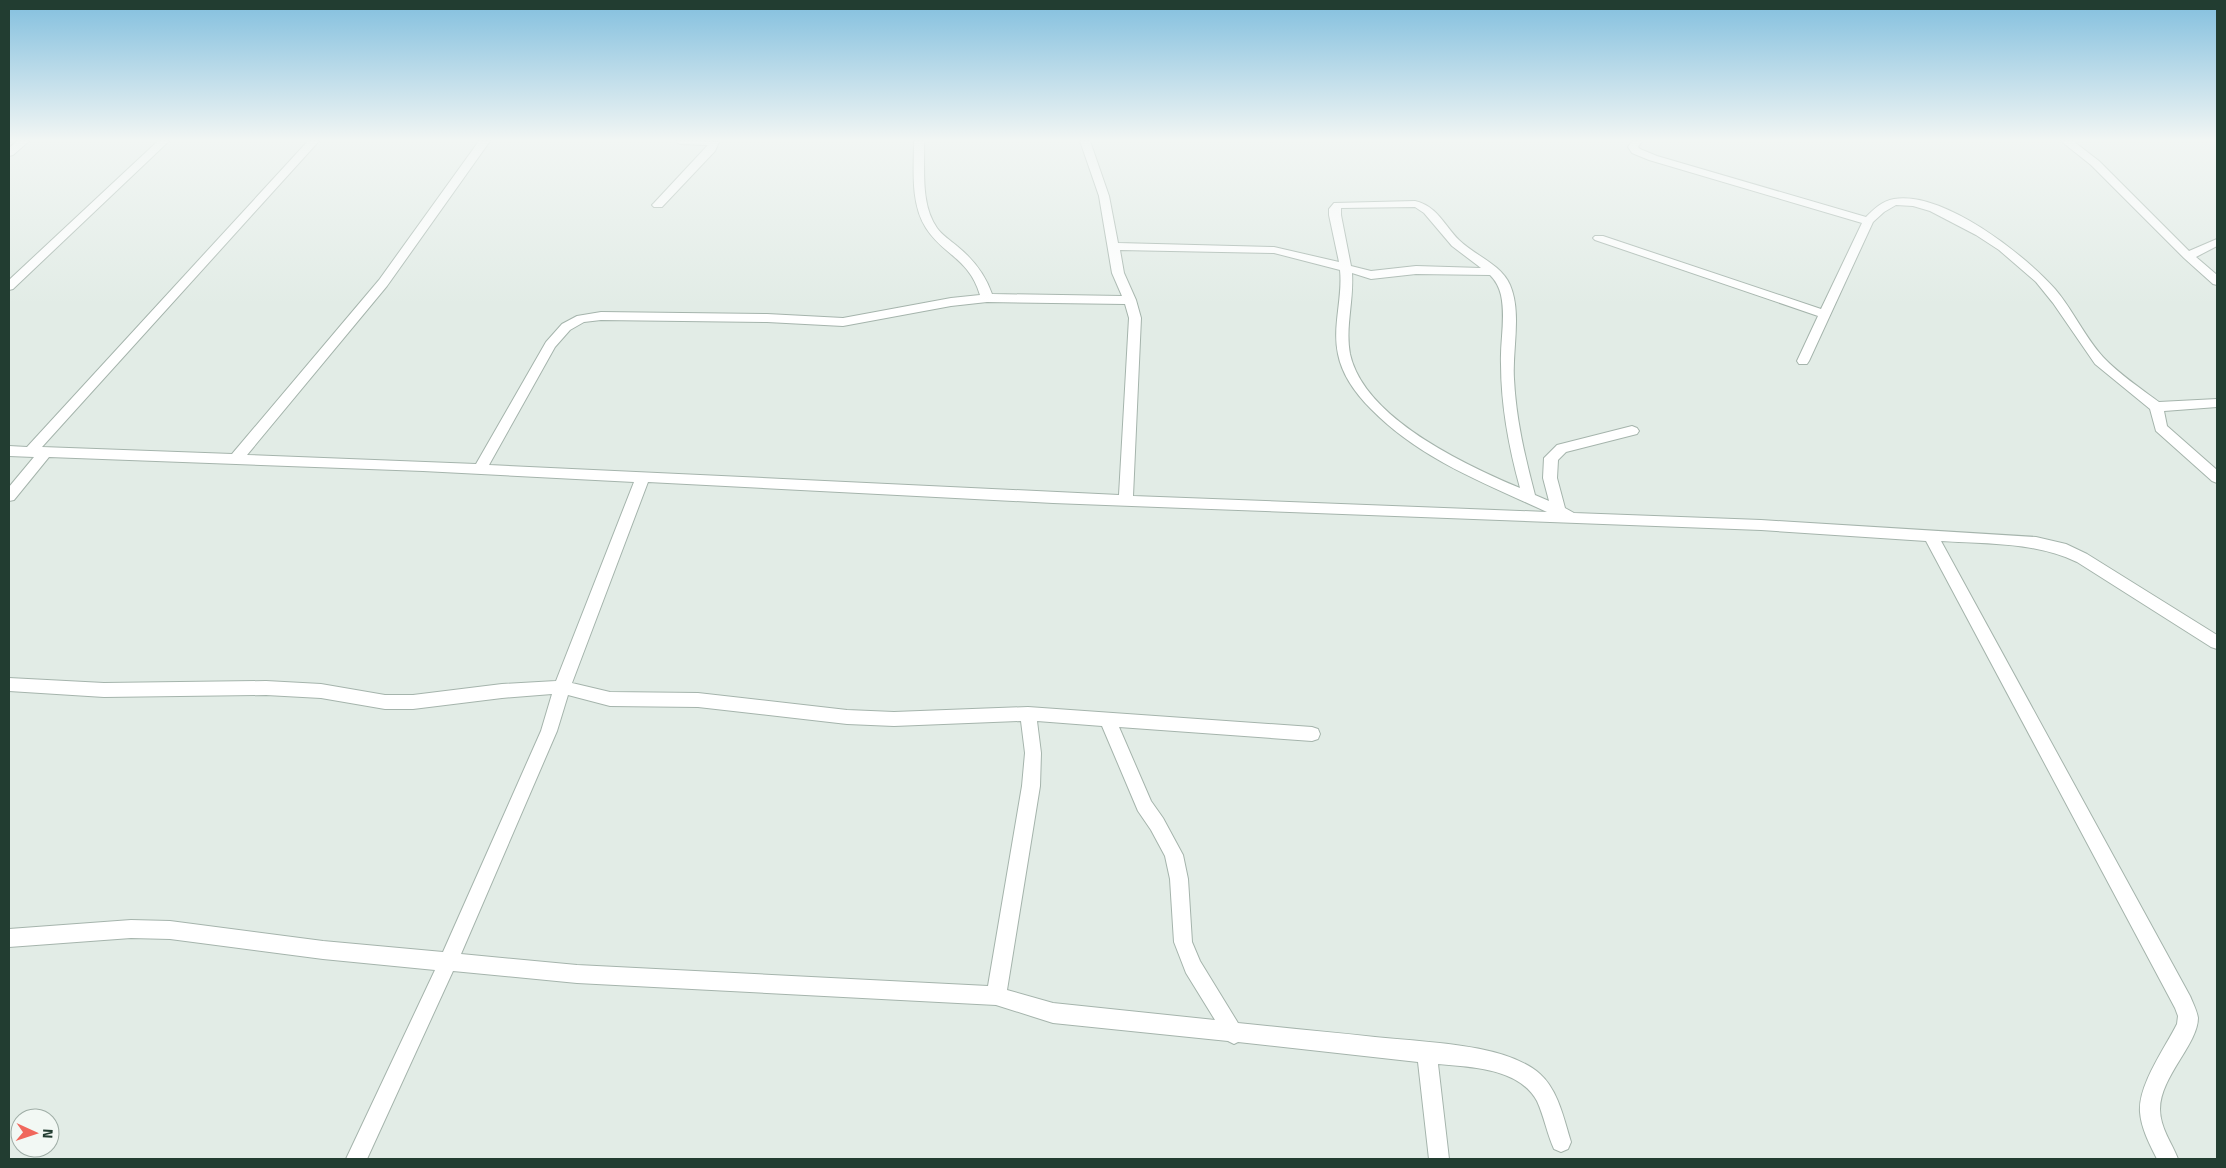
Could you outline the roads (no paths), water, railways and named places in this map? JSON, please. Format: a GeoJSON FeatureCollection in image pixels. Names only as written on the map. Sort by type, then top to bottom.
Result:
{"type":"FeatureCollection","features":[{"type":"Feature","properties":{"kind":"street"},"geometry":{"type":"LineString","coordinates":[[9,286],[106,196]]}},
{"type":"Feature","properties":{"kind":"street"},"geometry":{"type":"LineString","coordinates":[[9,496],[39,452],[266,196]]}},
{"type":"Feature","properties":{"kind":"street"},"geometry":{"type":"LineString","coordinates":[[236,459],[383,283],[446,196]]}},
{"type":"Feature","properties":{"kind":"street"},"geometry":{"type":"LineString","coordinates":[[658,205],[667,196]]}},
{"type":"Feature","properties":{"kind":"street"},"geometry":{"type":"LineString","coordinates":[[922,196],[923,211],[930,226],[942,240],[959,252],[974,269],[983,284],[987,298]]}},
{"type":"Feature","properties":{"kind":"street"},"geometry":{"type":"LineString","coordinates":[[1104,196],[1118,273],[1130,300],[1134,318],[1126,501]]}},
{"type":"Feature","properties":{"kind":"street"},"geometry":{"type":"LineString","coordinates":[[1781,196],[1868,221]]}},
{"type":"Feature","properties":{"kind":"street"},"geometry":{"type":"LineString","coordinates":[[2128,196],[2188,256],[2217,281]]}},
{"type":"Feature","properties":{"kind":"street"},"geometry":{"type":"LineString","coordinates":[[1803,361],[1868,221],[1881,208],[1893,203],[1910,202],[1935,209],[1978,230],[2035,275],[2052,292],[2092,352],[2111,372],[2156,407],[2162,428],[2200,460],[2217,478]]}},
{"type":"Feature","properties":{"kind":"street"},"geometry":{"type":"LineString","coordinates":[[1529,498],[1517,456],[1511,414],[1507,365],[1509,333],[1504,285],[1492,272],[1454,243],[1427,209],[1416,204],[1338,206],[1335,209],[1334,215],[1347,283],[1343,323],[1344,354],[1355,383],[1402,432],[1450,462],[1529,498],[1575,518]]}},
{"type":"Feature","properties":{"kind":"street"},"geometry":{"type":"LineString","coordinates":[[1599,238],[1826,314]]}},
{"type":"Feature","properties":{"kind":"street"},"geometry":{"type":"LineString","coordinates":[[2188,256],[2217,242]]}},
{"type":"Feature","properties":{"kind":"street"},"geometry":{"type":"LineString","coordinates":[[1113,246],[1274,250],[1345,266],[1371,275],[1416,270],[1492,272]]}},
{"type":"Feature","properties":{"kind":"street"},"geometry":{"type":"LineString","coordinates":[[480,469],[550,345],[566,327],[581,319],[601,316],[748,318],[843,322],[951,302],[987,298],[1130,300]]}},
{"type":"Feature","properties":{"kind":"street"},"geometry":{"type":"LineString","coordinates":[[2156,407],[2217,403]]}},
{"type":"Feature","properties":{"kind":"street"},"geometry":{"type":"LineString","coordinates":[[1559,511],[1550,478],[1551,458],[1562,448],[1632,430]]}},
{"type":"Feature","properties":{"kind":"street"},"geometry":{"type":"LineString","coordinates":[[9,451],[480,469],[1126,501],[1761,525],[2036,542],[2061,548],[2082,558],[2217,643]]}},
{"type":"Feature","properties":{"kind":"street"},"geometry":{"type":"LineString","coordinates":[[356,1159],[448,962],[549,731],[562,687],[642,477]]}},
{"type":"Feature","properties":{"kind":"street"},"geometry":{"type":"LineString","coordinates":[[1930,535],[2186,1009],[2188,1016],[2187,1026],[2150,1096],[2149,1111],[2155,1134],[2168,1159]]}},
{"type":"Feature","properties":{"kind":"street"},"geometry":{"type":"LineString","coordinates":[[9,684],[104,690],[266,688],[322,691],[385,702],[404,702],[502,691],[562,687],[610,699],[698,700],[847,717],[894,719],[1028,714],[1312,734]]}},
{"type":"Feature","properties":{"kind":"street"},"geometry":{"type":"LineString","coordinates":[[996,996],[1031,786],[1033,753],[1028,714]]}},
{"type":"Feature","properties":{"kind":"street"},"geometry":{"type":"LineString","coordinates":[[1107,719],[1144,806],[1157,824],[1174,855],[1179,879],[1183,942],[1194,967],[1234,1034]]}},
{"type":"Feature","properties":{"kind":"street"},"geometry":{"type":"LineString","coordinates":[[9,938],[131,929],[170,930],[323,950],[578,974],[996,996],[1053,1013],[1234,1034],[1459,1056],[1505,1065],[1528,1076],[1541,1089],[1561,1142]]}},
{"type":"Feature","properties":{"kind":"street"},"geometry":{"type":"LineString","coordinates":[[1427,1052],[1439,1159]]}}]}
